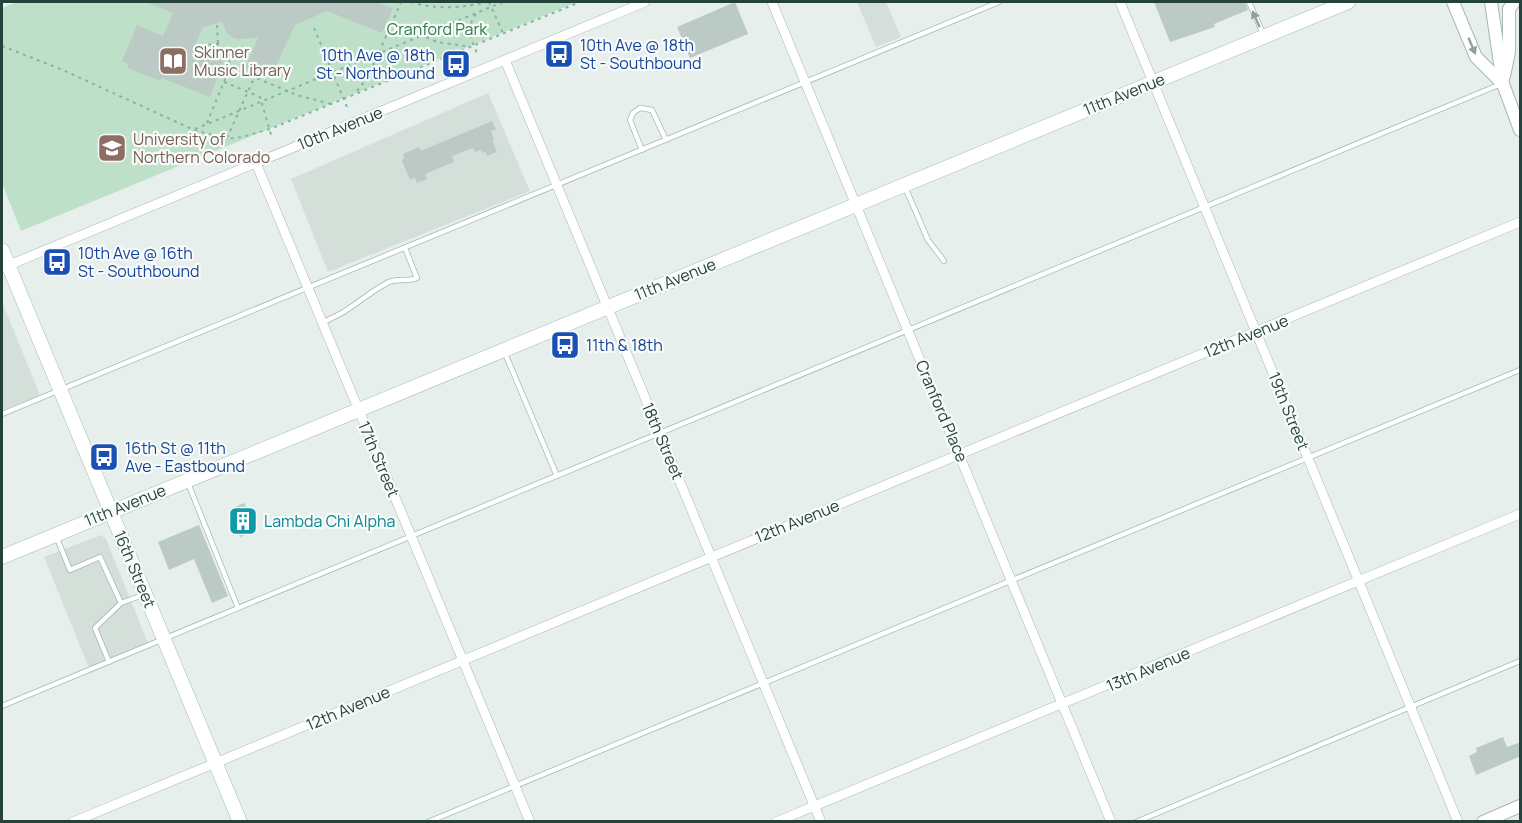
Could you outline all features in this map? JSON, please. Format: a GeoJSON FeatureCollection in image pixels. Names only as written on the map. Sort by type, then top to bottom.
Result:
{"type":"FeatureCollection","features":[{"type":"Feature","properties":{"kind":"main road","name":"11th Avenue"},"geometry":{"type":"LineString","coordinates":[[2,557],[1348,2]]}},
{"type":"Feature","properties":{"kind":"main road","name":"16th Street"},"geometry":{"type":"LineString","coordinates":[[2,250],[5,266],[60,390],[240,822]]}},
{"type":"Feature","properties":{"kind":"street","name":"10th Avenue"},"geometry":{"type":"LineString","coordinates":[[5,266],[645,2]]}},
{"type":"Feature","properties":{"kind":"street","name":"Cranford Place"},"geometry":{"type":"LineString","coordinates":[[772,2],[1111,822]]}},
{"type":"Feature","properties":{"kind":"street","name":"19th Street"},"geometry":{"type":"LineString","coordinates":[[1120,2],[1458,822]]}},
{"type":"Feature","properties":{"kind":"street"},"geometry":{"type":"LineString","coordinates":[[1453,2],[1476,57],[1503,84]]}},
{"type":"Feature","properties":{"kind":"street"},"geometry":{"type":"LineString","coordinates":[[1491,2],[1503,84],[1521,130]]}},
{"type":"Feature","properties":{"kind":"street"},"geometry":{"type":"LineString","coordinates":[[1503,84],[1509,52],[1509,9],[1514,2]]}},
{"type":"Feature","properties":{"kind":"street","name":"18th Street"},"geometry":{"type":"LineString","coordinates":[[505,60],[821,822]]}},
{"type":"Feature","properties":{"kind":"street","name":"17th Street"},"geometry":{"type":"LineString","coordinates":[[256,163],[530,822]]}},
{"type":"Feature","properties":{"kind":"street","name":"12th Avenue"},"geometry":{"type":"LineString","coordinates":[[73,822],[1521,222]]}},
{"type":"Feature","properties":{"kind":"street","name":"13th Avenue"},"geometry":{"type":"LineString","coordinates":[[776,822],[1521,514]]}},
{"type":"Feature","properties":{"kind":"street"},"geometry":{"type":"LineString","coordinates":[[1483,822],[1521,806]]}},
{"type":"Feature","properties":{"kind":"lane"},"geometry":{"type":"LineString","coordinates":[[2,414],[999,2]]}},
{"type":"Feature","properties":{"kind":"lane"},"geometry":{"type":"LineString","coordinates":[[1249,2],[1264,36]]}},
{"type":"Feature","properties":{"kind":"lane"},"geometry":{"type":"LineString","coordinates":[[2,706],[1503,84]]}},
{"type":"Feature","properties":{"kind":"lane"},"geometry":{"type":"LineString","coordinates":[[642,150],[630,120],[639,108],[652,110],[666,140]]}},
{"type":"Feature","properties":{"kind":"lane"},"geometry":{"type":"LineString","coordinates":[[904,185],[928,240],[944,261]]}},
{"type":"Feature","properties":{"kind":"lane"},"geometry":{"type":"LineString","coordinates":[[322,322],[346,311],[361,298],[389,282],[411,281],[417,278],[405,248]]}},
{"type":"Feature","properties":{"kind":"lane"},"geometry":{"type":"LineString","coordinates":[[504,351],[557,476]]}},
{"type":"Feature","properties":{"kind":"lane"},"geometry":{"type":"LineString","coordinates":[[428,822],[1521,370]]}},
{"type":"Feature","properties":{"kind":"lane"},"geometry":{"type":"LineString","coordinates":[[187,481],[238,608]]}},
{"type":"Feature","properties":{"kind":"lane"},"geometry":{"type":"LineString","coordinates":[[55,534],[70,570],[100,557],[121,603]]}},
{"type":"Feature","properties":{"kind":"lane"},"geometry":{"type":"LineString","coordinates":[[109,662],[94,628],[121,603],[145,594]]}},
{"type":"Feature","properties":{"kind":"lane"},"geometry":{"type":"LineString","coordinates":[[1136,822],[1521,661]]}},
{"type":"Feature","properties":{"kind":"path"},"geometry":{"type":"LineString","coordinates":[[356,93],[368,77],[400,2]]}},
{"type":"Feature","properties":{"kind":"path"},"geometry":{"type":"LineString","coordinates":[[411,2],[426,6],[459,7],[488,2],[503,33]]}},
{"type":"Feature","properties":{"kind":"path"},"geometry":{"type":"LineString","coordinates":[[194,130],[503,2]]}},
{"type":"Feature","properties":{"kind":"path"},"geometry":{"type":"LineString","coordinates":[[2,46],[63,70],[194,130],[227,139],[270,129],[580,2]]}},
{"type":"Feature","properties":{"kind":"path"},"geometry":{"type":"LineString","coordinates":[[477,53],[470,30],[478,11]]}},
{"type":"Feature","properties":{"kind":"path"},"geometry":{"type":"LineString","coordinates":[[392,22],[436,42],[467,47]]}},
{"type":"Feature","properties":{"kind":"path"},"geometry":{"type":"LineString","coordinates":[[217,25],[218,44]]}},
{"type":"Feature","properties":{"kind":"path"},"geometry":{"type":"LineString","coordinates":[[314,28],[347,107]]}},
{"type":"Feature","properties":{"kind":"path"},"geometry":{"type":"LineString","coordinates":[[203,49],[212,43],[218,44],[228,55],[230,67],[207,124]]}},
{"type":"Feature","properties":{"kind":"path"},"geometry":{"type":"LineString","coordinates":[[230,67],[285,91],[331,104]]}},
{"type":"Feature","properties":{"kind":"path"},"geometry":{"type":"LineString","coordinates":[[227,139],[254,78]]}},
{"type":"Feature","properties":{"kind":"path"},"geometry":{"type":"LineString","coordinates":[[224,82],[260,97],[272,138]]}},
{"type":"Feature","properties":{"kind":"shaded area"},"geometry":{"type":"Polygon","coordinates":[[[857,2],[886,2],[901,37],[876,47],[857,2]]]}},
{"type":"Feature","properties":{"kind":"shaded area","name":"University of Northern Colorado"},"geometry":{"type":"Polygon","coordinates":[[[488,93],[530,191],[328,272],[291,179],[488,93]]]}},
{"type":"Feature","properties":{"kind":"shaded area"},"geometry":{"type":"Polygon","coordinates":[[[2,302],[40,395],[2,410],[2,302]]]}},
{"type":"Feature","properties":{"kind":"shaded area"},"geometry":{"type":"Polygon","coordinates":[[[101,535],[106,539],[150,648],[91,673],[44,557],[101,535]]]}},
{"type":"Feature","properties":{"kind":"green space","name":"University of Northern Colorado"},"geometry":{"type":"Polygon","coordinates":[[[17,2],[577,2],[21,231],[2,183],[2,8],[17,2]]]}},
{"type":"Feature","properties":{"kind":"building"},"geometry":{"type":"Polygon","coordinates":[[[145,2],[377,2],[393,8],[382,33],[327,11],[295,25],[270,79],[245,68],[258,38],[237,39],[232,37],[227,33],[222,22],[203,27],[194,48],[224,61],[210,97],[162,78],[161,81],[127,68],[128,64],[122,61],[137,25],[163,36],[173,13],[145,2]]]}},
{"type":"Feature","properties":{"kind":"building"},"geometry":{"type":"Polygon","coordinates":[[[735,2],[748,34],[690,58],[677,27],[735,2]]]}},
{"type":"Feature","properties":{"kind":"building"},"geometry":{"type":"Polygon","coordinates":[[[1154,2],[1245,2],[1248,10],[1214,24],[1215,27],[1170,42],[1154,2]]]}},
{"type":"Feature","properties":{"kind":"building"},"geometry":{"type":"Polygon","coordinates":[[[492,121],[496,129],[491,131],[494,139],[492,140],[497,152],[487,156],[481,150],[475,152],[473,148],[452,156],[454,162],[425,174],[427,179],[417,183],[415,178],[410,180],[402,161],[403,154],[419,147],[423,150],[492,121]]]}},
{"type":"Feature","properties":{"kind":"building","name":"Lambda Chi Alpha"},"geometry":{"type":"Polygon","coordinates":[[[244,503],[254,523],[251,524],[254,532],[240,537],[231,520],[234,519],[230,509],[244,503]]]}},
{"type":"Feature","properties":{"kind":"building"},"geometry":{"type":"Polygon","coordinates":[[[199,525],[228,596],[212,603],[194,559],[169,570],[158,542],[199,525]]]}},
{"type":"Feature","properties":{"kind":"building"},"geometry":{"type":"Polygon","coordinates":[[[1503,737],[1507,747],[1521,742],[1521,756],[1476,775],[1469,756],[1477,752],[1476,748],[1503,737]]]}},
{"type":"Feature","properties":{"kind":"place","name":"10th Ave @ 18th St - Southbound"},"geometry":{"type":"Point","coordinates":[559,54]}},
{"type":"Feature","properties":{"kind":"place","name":"Skinner Music Library"},"geometry":{"type":"Point","coordinates":[173,61]}},
{"type":"Feature","properties":{"kind":"place","name":"10th Ave @ 18th St - Northbound"},"geometry":{"type":"Point","coordinates":[456,64]}},
{"type":"Feature","properties":{"kind":"place","name":"University of Northern Colorado"},"geometry":{"type":"Point","coordinates":[112,148]}},
{"type":"Feature","properties":{"kind":"place","name":"10th Ave @ 16th St - Southbound"},"geometry":{"type":"Point","coordinates":[57,262]}},
{"type":"Feature","properties":{"kind":"place","name":"11th & 18th"},"geometry":{"type":"Point","coordinates":[565,345]}},
{"type":"Feature","properties":{"kind":"place","name":"16th St @ 11th Ave - Eastbound"},"geometry":{"type":"Point","coordinates":[104,457]}},
{"type":"Feature","properties":{"kind":"place","name":"Lambda Chi Alpha"},"geometry":{"type":"Point","coordinates":[243,521]}},
{"type":"Feature","properties":{"kind":"park label","name":"Cranford Park"},"geometry":{"type":"Point","coordinates":[437,29]}}]}
